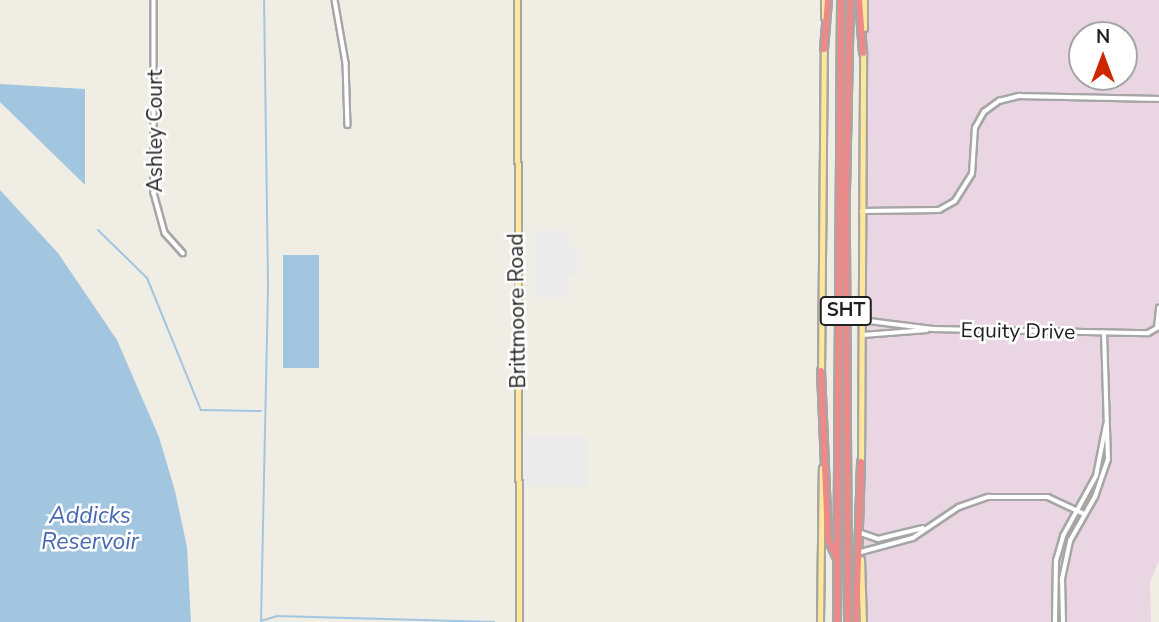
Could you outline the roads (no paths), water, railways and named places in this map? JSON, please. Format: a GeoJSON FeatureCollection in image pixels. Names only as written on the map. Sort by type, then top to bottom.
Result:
{"type":"FeatureCollection","features":[{"type":"Feature","properties":{"kind":"highway"},"geometry":{"type":"LineString","coordinates":[[824,49],[826,0]]}},
{"type":"Feature","properties":{"kind":"highway","name":"SHT"},"geometry":{"type":"LineString","coordinates":[[837,622],[841,0]]}},
{"type":"Feature","properties":{"kind":"highway","name":"SHT"},"geometry":{"type":"LineString","coordinates":[[848,622],[846,184],[850,0]]}},
{"type":"Feature","properties":{"kind":"highway"},"geometry":{"type":"LineString","coordinates":[[861,0],[863,53]]}},
{"type":"Feature","properties":{"kind":"highway"},"geometry":{"type":"LineString","coordinates":[[821,371],[828,538],[837,559]]}},
{"type":"Feature","properties":{"kind":"highway"},"geometry":{"type":"LineString","coordinates":[[856,622],[861,462]]}},
{"type":"Feature","properties":{"kind":"main road","name":"Brittmoore Road"},"geometry":{"type":"LineString","coordinates":[[517,0],[519,622]]}},
{"type":"Feature","properties":{"kind":"main road"},"geometry":{"type":"LineString","coordinates":[[820,622],[824,49]]}},
{"type":"Feature","properties":{"kind":"main road"},"geometry":{"type":"LineString","coordinates":[[863,53],[860,533],[863,622]]}},
{"type":"Feature","properties":{"kind":"street","name":"Ashley Court"},"geometry":{"type":"LineString","coordinates":[[154,0],[154,195],[165,233],[183,253]]}},
{"type":"Feature","properties":{"kind":"street"},"geometry":{"type":"LineString","coordinates":[[335,0],[346,59],[348,125]]}},
{"type":"Feature","properties":{"kind":"street"},"geometry":{"type":"LineString","coordinates":[[862,211],[939,210],[955,201],[972,174],[975,128],[984,112],[999,101],[1019,96],[1159,99]]}},
{"type":"Feature","properties":{"kind":"street","name":"Equity Drive"},"geometry":{"type":"LineString","coordinates":[[861,320],[932,329],[1152,332],[1157,328],[1159,308]]}},
{"type":"Feature","properties":{"kind":"street","name":"Equity Drive"},"geometry":{"type":"LineString","coordinates":[[861,337],[932,329]]}},
{"type":"Feature","properties":{"kind":"street"},"geometry":{"type":"LineString","coordinates":[[1063,622],[1065,561],[1084,514],[1095,497],[1108,460],[1104,333]]}},
{"type":"Feature","properties":{"kind":"street"},"geometry":{"type":"LineString","coordinates":[[1055,622],[1056,561],[1078,509],[1096,476],[1106,419]]}},
{"type":"Feature","properties":{"kind":"street"},"geometry":{"type":"LineString","coordinates":[[861,552],[914,538],[958,507],[988,497],[1048,497],[1084,514]]}},
{"type":"Feature","properties":{"kind":"street"},"geometry":{"type":"LineString","coordinates":[[860,533],[868,538],[886,538],[929,526]]}},
{"type":"Feature","properties":{"kind":"water"},"geometry":{"type":"Polygon","coordinates":[[[0,84],[85,89],[85,185],[0,102],[0,84]]]}},
{"type":"Feature","properties":{"kind":"water","name":"Addicks Reservoir"},"geometry":{"type":"Polygon","coordinates":[[[0,190],[58,253],[117,340],[159,437],[175,491],[187,547],[191,622],[0,622],[0,190]]]}},
{"type":"Feature","properties":{"kind":"water"},"geometry":{"type":"Polygon","coordinates":[[[283,255],[319,255],[319,368],[283,368],[283,255]]]}},
{"type":"Feature","properties":{"kind":"waterway"},"geometry":{"type":"LineString","coordinates":[[261,622],[268,283],[264,0]]}},
{"type":"Feature","properties":{"kind":"waterway"},"geometry":{"type":"LineString","coordinates":[[98,230],[147,278],[201,410],[261,411]]}},
{"type":"Feature","properties":{"kind":"waterway"},"geometry":{"type":"LineString","coordinates":[[261,621],[277,616],[494,622]]}}]}
